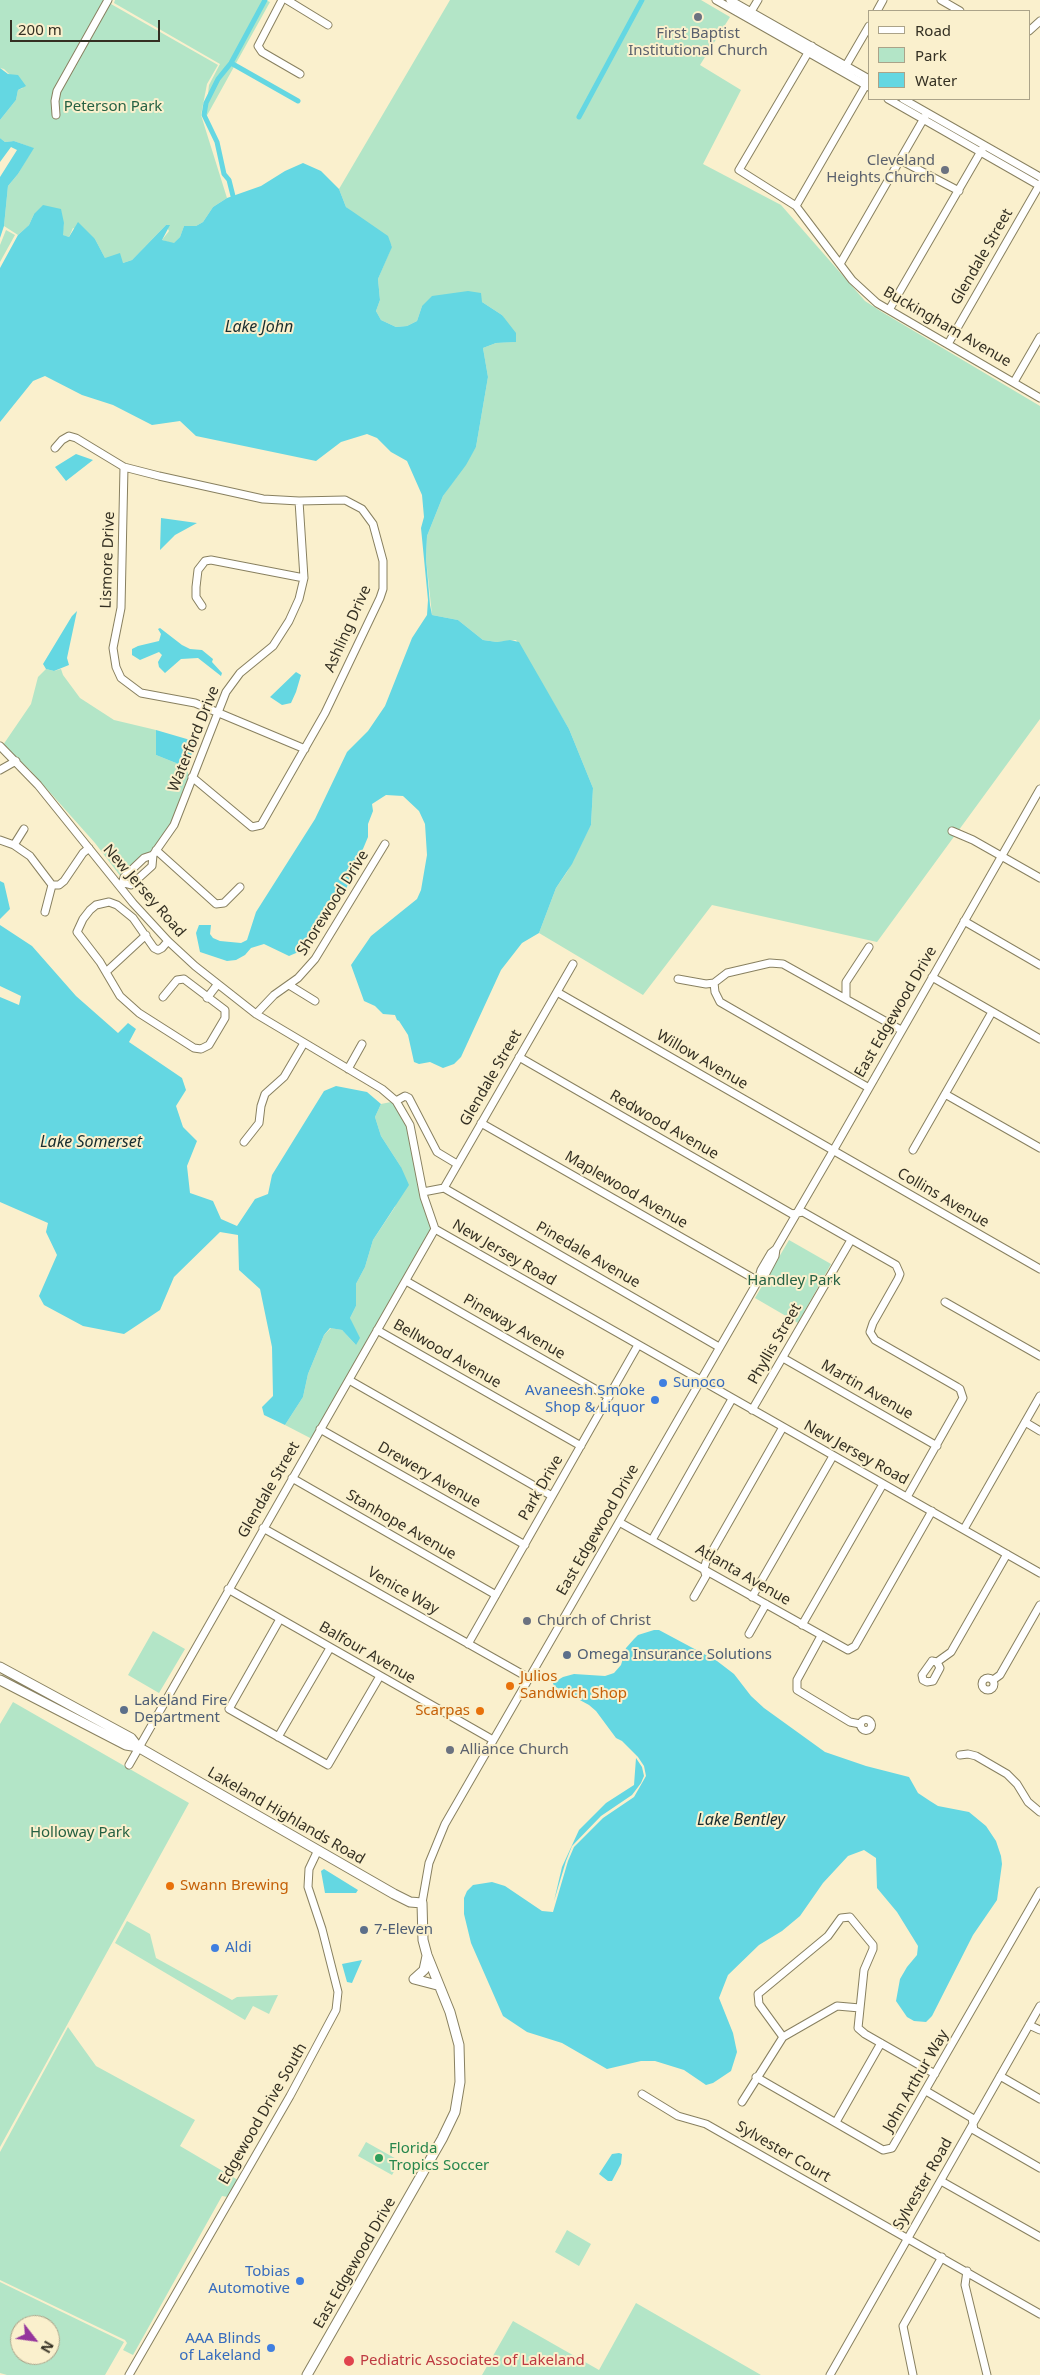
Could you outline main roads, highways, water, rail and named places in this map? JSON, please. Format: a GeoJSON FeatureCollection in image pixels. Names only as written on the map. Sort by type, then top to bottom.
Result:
{"type":"FeatureCollection","features":[{"type":"Feature","properties":{"kind":"main road","name":"Lakeland Highlands Road"},"geometry":{"type":"LineString","coordinates":[[0,1667],[131,1738],[138,1747]]}},
{"type":"Feature","properties":{"kind":"main road","name":"Lakeland Highlands Road"},"geometry":{"type":"LineString","coordinates":[[0,1680],[118,1741],[138,1747],[402,1898],[410,1902],[422,1903]]}},
{"type":"Feature","properties":{"kind":"main road","name":"East Edgewood Drive"},"geometry":{"type":"LineString","coordinates":[[307,2375],[442,2139],[454,2112],[460,2082],[459,2045],[450,2012],[437,1985],[423,1940],[422,1903]]}},
{"type":"Feature","properties":{"kind":"main road"},"geometry":{"type":"LineString","coordinates":[[427,1955],[424,1970],[414,1979],[437,1985]]}},
{"type":"Feature","properties":{"kind":"water"},"geometry":{"type":"Polygon","coordinates":[[[0,68],[8,74],[18,75],[26,86],[18,90],[16,100],[0,120],[0,68]]]}},
{"type":"Feature","properties":{"kind":"water"},"geometry":{"type":"Polygon","coordinates":[[[0,138],[5,142],[14,141],[34,148],[8,186],[4,226],[0,238],[0,177],[17,150],[11,147],[0,162],[0,138]]]}},
{"type":"Feature","properties":{"kind":"water","name":"Lake John"},"geometry":{"type":"Polygon","coordinates":[[[303,163],[321,171],[339,189],[346,207],[388,236],[392,247],[378,279],[380,300],[376,311],[381,320],[396,327],[407,326],[417,321],[422,306],[432,296],[468,291],[481,293],[482,302],[502,315],[516,333],[516,342],[496,343],[483,348],[488,377],[476,447],[466,465],[443,496],[427,536],[426,558],[430,605],[432,615],[458,620],[483,640],[519,642],[569,729],[593,788],[591,825],[572,864],[556,888],[539,933],[522,943],[501,970],[461,1057],[454,1064],[443,1068],[430,1062],[419,1064],[414,1062],[408,1035],[399,1021],[395,1015],[383,1014],[375,1006],[364,1001],[351,965],[371,936],[417,899],[421,890],[427,855],[425,824],[419,811],[403,796],[386,795],[372,804],[373,811],[368,824],[368,837],[346,889],[330,902],[303,950],[289,956],[264,944],[251,948],[245,955],[236,960],[227,961],[200,952],[196,933],[199,925],[211,925],[210,934],[213,938],[220,941],[241,943],[247,940],[256,912],[315,819],[347,752],[368,731],[385,706],[412,638],[427,615],[428,600],[421,528],[424,517],[422,495],[407,461],[391,452],[377,438],[367,434],[341,442],[316,461],[196,436],[180,421],[152,425],[113,405],[82,395],[45,376],[33,381],[0,422],[0,268],[18,235],[29,225],[34,214],[43,205],[61,209],[64,223],[63,235],[69,237],[78,222],[95,239],[105,258],[120,253],[123,263],[132,260],[166,225],[170,225],[162,240],[174,243],[180,237],[184,226],[196,226],[203,222],[213,207],[227,198],[261,186],[285,171],[303,163]]]}},
{"type":"Feature","properties":{"kind":"water"},"geometry":{"type":"Polygon","coordinates":[[[76,454],[93,460],[66,481],[55,467],[76,454]]]}},
{"type":"Feature","properties":{"kind":"water"},"geometry":{"type":"Polygon","coordinates":[[[161,518],[197,523],[175,535],[160,550],[161,518]]]}},
{"type":"Feature","properties":{"kind":"water"},"geometry":{"type":"Polygon","coordinates":[[[77,611],[67,658],[69,665],[54,671],[46,669],[43,664],[72,616],[77,611]]]}},
{"type":"Feature","properties":{"kind":"water"},"geometry":{"type":"Polygon","coordinates":[[[160,628],[182,645],[190,649],[202,650],[213,659],[212,662],[222,673],[221,676],[198,658],[181,659],[165,673],[159,667],[158,662],[162,655],[159,652],[140,660],[132,655],[132,649],[159,641],[161,634],[158,629],[160,628]]]}},
{"type":"Feature","properties":{"kind":"water"},"geometry":{"type":"Polygon","coordinates":[[[296,672],[301,675],[291,703],[282,705],[270,697],[296,672]]]}},
{"type":"Feature","properties":{"kind":"water"},"geometry":{"type":"Polygon","coordinates":[[[156,730],[197,742],[186,767],[156,755],[156,730]]]}},
{"type":"Feature","properties":{"kind":"water"},"geometry":{"type":"Polygon","coordinates":[[[0,881],[4,883],[10,909],[0,919],[0,881]]]}},
{"type":"Feature","properties":{"kind":"water","name":"Lake Somerset"},"geometry":{"type":"Polygon","coordinates":[[[0,925],[32,946],[76,996],[118,1033],[128,1023],[136,1029],[129,1042],[182,1078],[186,1090],[176,1106],[183,1127],[197,1141],[187,1166],[190,1193],[213,1201],[221,1219],[237,1226],[255,1199],[268,1194],[272,1175],[324,1091],[336,1086],[367,1092],[381,1104],[375,1117],[381,1136],[401,1167],[409,1185],[373,1240],[365,1267],[356,1284],[356,1306],[350,1318],[360,1338],[356,1345],[342,1330],[330,1328],[324,1335],[308,1374],[303,1397],[285,1425],[264,1415],[262,1407],[273,1396],[272,1347],[260,1289],[239,1270],[238,1235],[220,1232],[174,1277],[160,1310],[124,1334],[83,1326],[44,1305],[39,1296],[57,1255],[46,1232],[48,1223],[0,1202],[0,997],[19,1005],[21,996],[0,986],[0,925]]]}},
{"type":"Feature","properties":{"kind":"water","name":"Lake Bentley"},"geometry":{"type":"Polygon","coordinates":[[[659,1630],[717,1661],[734,1674],[751,1696],[764,1708],[825,1752],[866,1766],[909,1777],[918,1793],[930,1801],[938,1806],[969,1812],[986,1826],[996,1841],[1001,1856],[1002,1864],[997,1900],[973,1935],[932,2016],[926,2022],[914,2021],[907,2017],[896,2001],[900,1979],[917,1955],[918,1946],[897,1912],[877,1888],[876,1858],[864,1850],[848,1856],[823,1883],[800,1916],[782,1931],[759,1945],[728,1975],[719,1998],[733,2033],[737,2052],[731,2071],[713,2083],[706,2085],[684,2070],[655,2061],[641,2061],[607,2069],[562,2043],[527,2032],[503,2016],[471,1943],[464,1914],[464,1898],[467,1891],[473,1885],[492,1882],[505,1886],[542,1911],[553,1912],[574,1847],[603,1818],[634,1797],[646,1776],[644,1766],[638,1757],[622,1741],[616,1738],[596,1711],[589,1705],[554,1686],[553,1683],[563,1677],[574,1674],[605,1676],[614,1673],[621,1665],[626,1648],[634,1639],[638,1635],[659,1630]]]}},
{"type":"Feature","properties":{"kind":"water"},"geometry":{"type":"Polygon","coordinates":[[[636,1758],[642,1767],[644,1776],[641,1783],[632,1795],[601,1816],[572,1846],[554,1901],[562,1867],[579,1830],[606,1803],[634,1785],[636,1758]]]}},
{"type":"Feature","properties":{"kind":"water"},"geometry":{"type":"Polygon","coordinates":[[[324,1869],[358,1890],[356,1893],[325,1893],[321,1871],[324,1869]]]}},
{"type":"Feature","properties":{"kind":"water"},"geometry":{"type":"Polygon","coordinates":[[[362,1960],[352,1983],[347,1982],[342,1964],[362,1960]]]}},
{"type":"Feature","properties":{"kind":"water"},"geometry":{"type":"Polygon","coordinates":[[[612,2154],[622,2154],[621,2164],[612,2181],[608,2181],[599,2174],[612,2154]]]}},
{"type":"Feature","properties":{"kind":"waterway"},"geometry":{"type":"LineString","coordinates":[[233,196],[229,180],[224,174],[217,142],[204,115],[206,103],[218,79],[231,63],[265,0]]}},
{"type":"Feature","properties":{"kind":"waterway"},"geometry":{"type":"LineString","coordinates":[[579,117],[642,0]]}},
{"type":"Feature","properties":{"kind":"waterway"},"geometry":{"type":"LineString","coordinates":[[231,63],[298,101]]}},
{"type":"Feature","properties":{"kind":"place","name":"First Baptist Institutional Church"},"geometry":{"type":"Point","coordinates":[698,17]}},
{"type":"Feature","properties":{"kind":"place","name":"Cleveland Heights Church"},"geometry":{"type":"Point","coordinates":[945,170]}},
{"type":"Feature","properties":{"kind":"place","name":"Sunoco"},"geometry":{"type":"Point","coordinates":[663,1383]}},
{"type":"Feature","properties":{"kind":"place","name":"Avaneesh Smoke Shop & Liquor"},"geometry":{"type":"Point","coordinates":[655,1400]}},
{"type":"Feature","properties":{"kind":"place","name":"Church of Christ"},"geometry":{"type":"Point","coordinates":[527,1621]}},
{"type":"Feature","properties":{"kind":"place","name":"Omega Insurance Solutions"},"geometry":{"type":"Point","coordinates":[567,1655]}},
{"type":"Feature","properties":{"kind":"place","name":"Julios Sandwich Shop"},"geometry":{"type":"Point","coordinates":[510,1686]}},
{"type":"Feature","properties":{"kind":"place","name":"Lakeland Fire Department"},"geometry":{"type":"Point","coordinates":[124,1710]}},
{"type":"Feature","properties":{"kind":"place","name":"Scarpas"},"geometry":{"type":"Point","coordinates":[480,1711]}},
{"type":"Feature","properties":{"kind":"place","name":"Alliance Church"},"geometry":{"type":"Point","coordinates":[450,1750]}},
{"type":"Feature","properties":{"kind":"place","name":"Swann Brewing"},"geometry":{"type":"Point","coordinates":[170,1886]}},
{"type":"Feature","properties":{"kind":"place","name":"7-Eleven"},"geometry":{"type":"Point","coordinates":[364,1930]}},
{"type":"Feature","properties":{"kind":"place","name":"Aldi"},"geometry":{"type":"Point","coordinates":[215,1948]}},
{"type":"Feature","properties":{"kind":"place","name":"Florida Tropics Soccer"},"geometry":{"type":"Point","coordinates":[379,2158]}},
{"type":"Feature","properties":{"kind":"place","name":"Tobias Automotive"},"geometry":{"type":"Point","coordinates":[300,2281]}},
{"type":"Feature","properties":{"kind":"place","name":"AAA Blinds of Lakeland"},"geometry":{"type":"Point","coordinates":[271,2348]}},
{"type":"Feature","properties":{"kind":"place","name":"Pediatric Associates of Lakeland"},"geometry":{"type":"Point","coordinates":[349,2361]}},
{"type":"Feature","properties":{"kind":"park label","name":"Peterson Park"},"geometry":{"type":"Point","coordinates":[113,107]}},
{"type":"Feature","properties":{"kind":"park label","name":"Handley Park"},"geometry":{"type":"Point","coordinates":[794,1281]}},
{"type":"Feature","properties":{"kind":"park label","name":"Holloway Park"},"geometry":{"type":"Point","coordinates":[80,1833]}}]}
